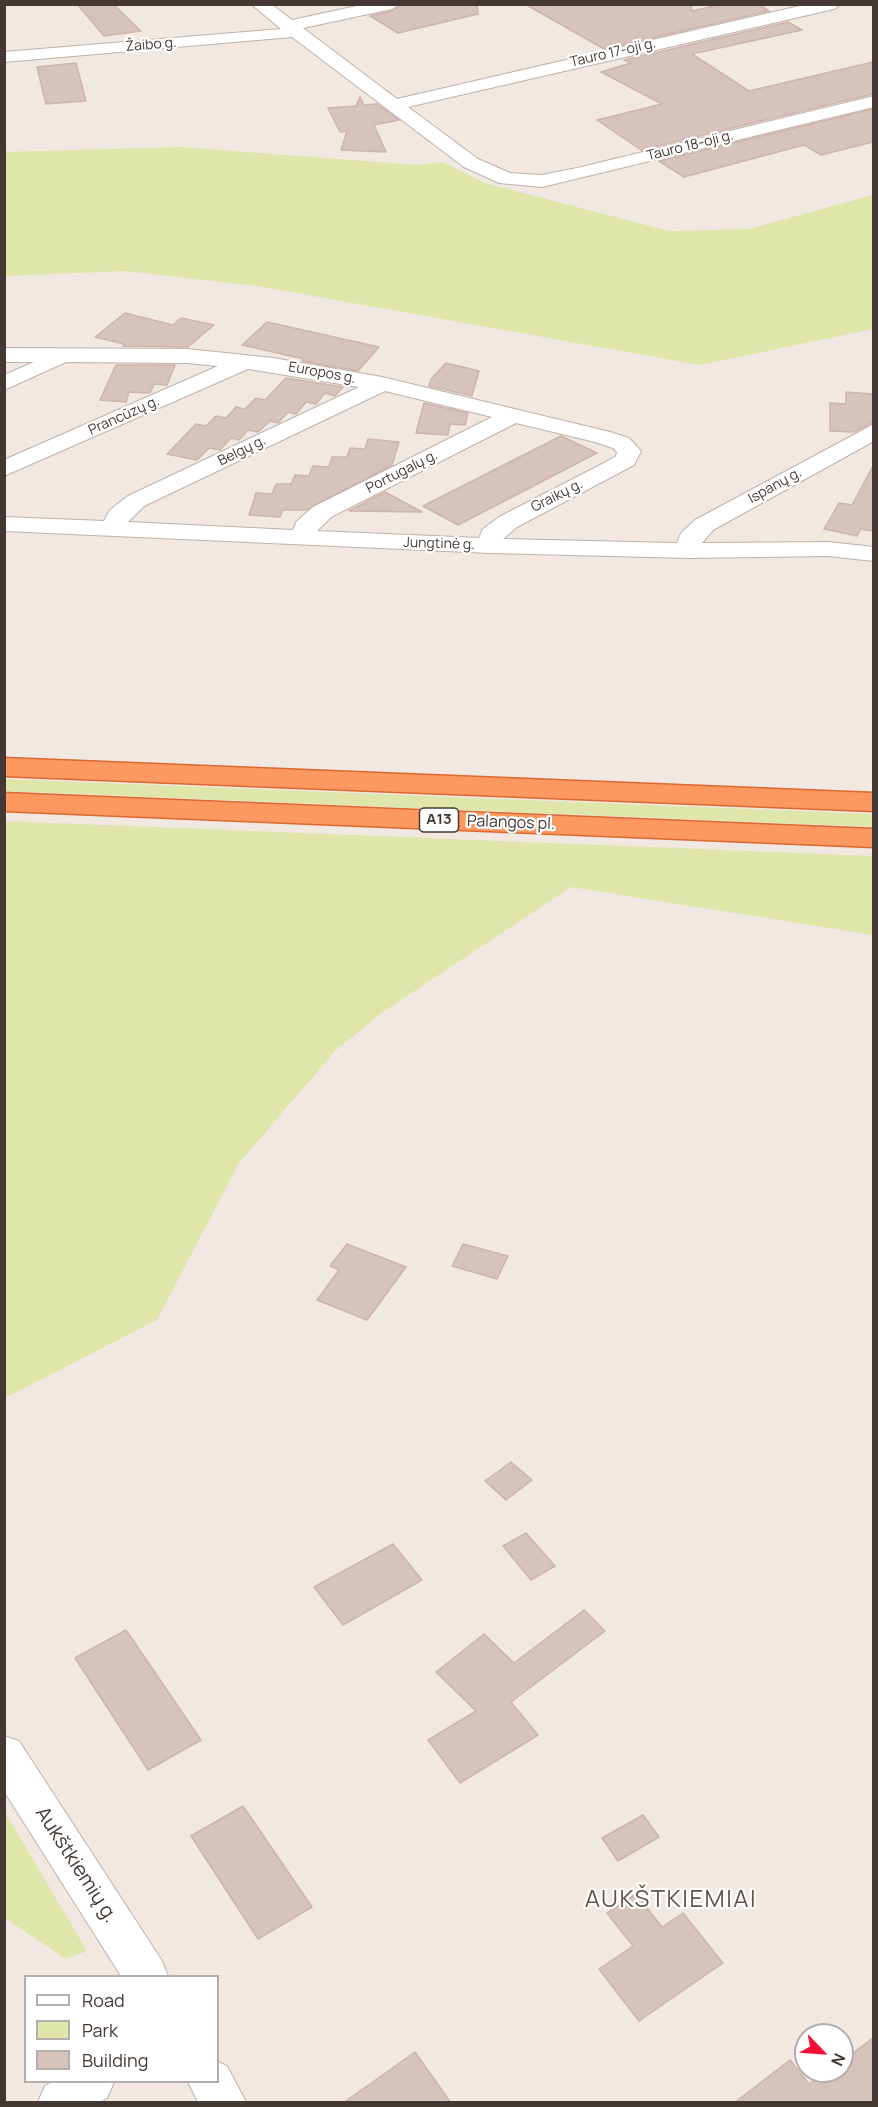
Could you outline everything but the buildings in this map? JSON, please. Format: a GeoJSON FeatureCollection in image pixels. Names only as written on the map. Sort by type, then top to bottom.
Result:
{"type":"FeatureCollection","features":[{"type":"Feature","properties":{"kind":"highway","name":"A13"},"geometry":{"type":"LineString","coordinates":[[4,766],[873,802]]}},
{"type":"Feature","properties":{"kind":"highway","name":"Palangos pl."},"geometry":{"type":"LineString","coordinates":[[4,802],[873,838]]}},
{"type":"Feature","properties":{"kind":"street"},"geometry":{"type":"LineString","coordinates":[[259,4],[393,105]]}},
{"type":"Feature","properties":{"kind":"street","name":"Žaibo g."},"geometry":{"type":"LineString","coordinates":[[4,57],[277,35],[293,28],[392,4]]}},
{"type":"Feature","properties":{"kind":"street","name":"Tauro 17-oji g."},"geometry":{"type":"LineString","coordinates":[[393,105],[694,34],[834,4]]}},
{"type":"Feature","properties":{"kind":"street","name":"Tauro 18-oji g."},"geometry":{"type":"LineString","coordinates":[[393,105],[471,163],[506,179],[542,181],[873,101]]}},
{"type":"Feature","properties":{"kind":"street","name":"Europos g."},"geometry":{"type":"LineString","coordinates":[[4,355],[187,356],[244,362],[382,384],[621,443],[629,451]]}},
{"type":"Feature","properties":{"kind":"street"},"geometry":{"type":"LineString","coordinates":[[4,383],[68,355]]}},
{"type":"Feature","properties":{"kind":"street","name":"Prancūzų g."},"geometry":{"type":"LineString","coordinates":[[4,469],[244,362]]}},
{"type":"Feature","properties":{"kind":"street","name":"Belgų g."},"geometry":{"type":"LineString","coordinates":[[113,530],[119,515],[136,501],[382,384]]}},
{"type":"Feature","properties":{"kind":"street","name":"Portugalų g."},"geometry":{"type":"LineString","coordinates":[[303,538],[306,526],[322,512],[512,416]]}},
{"type":"Feature","properties":{"kind":"street","name":"Ispanų g."},"geometry":{"type":"LineString","coordinates":[[689,551],[690,538],[704,525],[873,431]]}},
{"type":"Feature","properties":{"kind":"street","name":"Graikų g."},"geometry":{"type":"LineString","coordinates":[[490,546],[492,534],[508,522],[620,464],[626,460],[629,451]]}},
{"type":"Feature","properties":{"kind":"street","name":"Jungtinė g."},"geometry":{"type":"LineString","coordinates":[[4,524],[490,546],[689,551],[828,549],[873,554]]}},
{"type":"Feature","properties":{"kind":"street","name":"Aukštkiemių g."},"geometry":{"type":"LineString","coordinates":[[4,1754],[145,1975]]}},
{"type":"Feature","properties":{"kind":"street"},"geometry":{"type":"LineString","coordinates":[[60,2103],[90,2083]]}},
{"type":"Feature","properties":{"kind":"street"},"geometry":{"type":"LineString","coordinates":[[212,2083],[224,2103]]}},
{"type":"Feature","properties":{"kind":"green space"},"geometry":{"type":"Polygon","coordinates":[[[180,147],[417,165],[443,162],[485,183],[669,231],[749,229],[873,195],[873,329],[700,365],[263,287],[126,271],[5,276],[5,152],[180,147]]]}},
{"type":"Feature","properties":{"kind":"green space"},"geometry":{"type":"Polygon","coordinates":[[[5,779],[873,814],[873,827],[5,791],[5,779]]]}},
{"type":"Feature","properties":{"kind":"green space"},"geometry":{"type":"Polygon","coordinates":[[[5,821],[873,856],[873,935],[571,887],[383,1012],[336,1050],[239,1163],[157,1320],[5,1398],[5,821]]]}},
{"type":"Feature","properties":{"kind":"green space"},"geometry":{"type":"Polygon","coordinates":[[[5,1812],[87,1951],[66,1959],[5,1918],[5,1812]]]}},
{"type":"Feature","properties":{"kind":"district","name":"AUKŠTKIEMIAI"},"geometry":{"type":"Point","coordinates":[671,1900]}}]}
